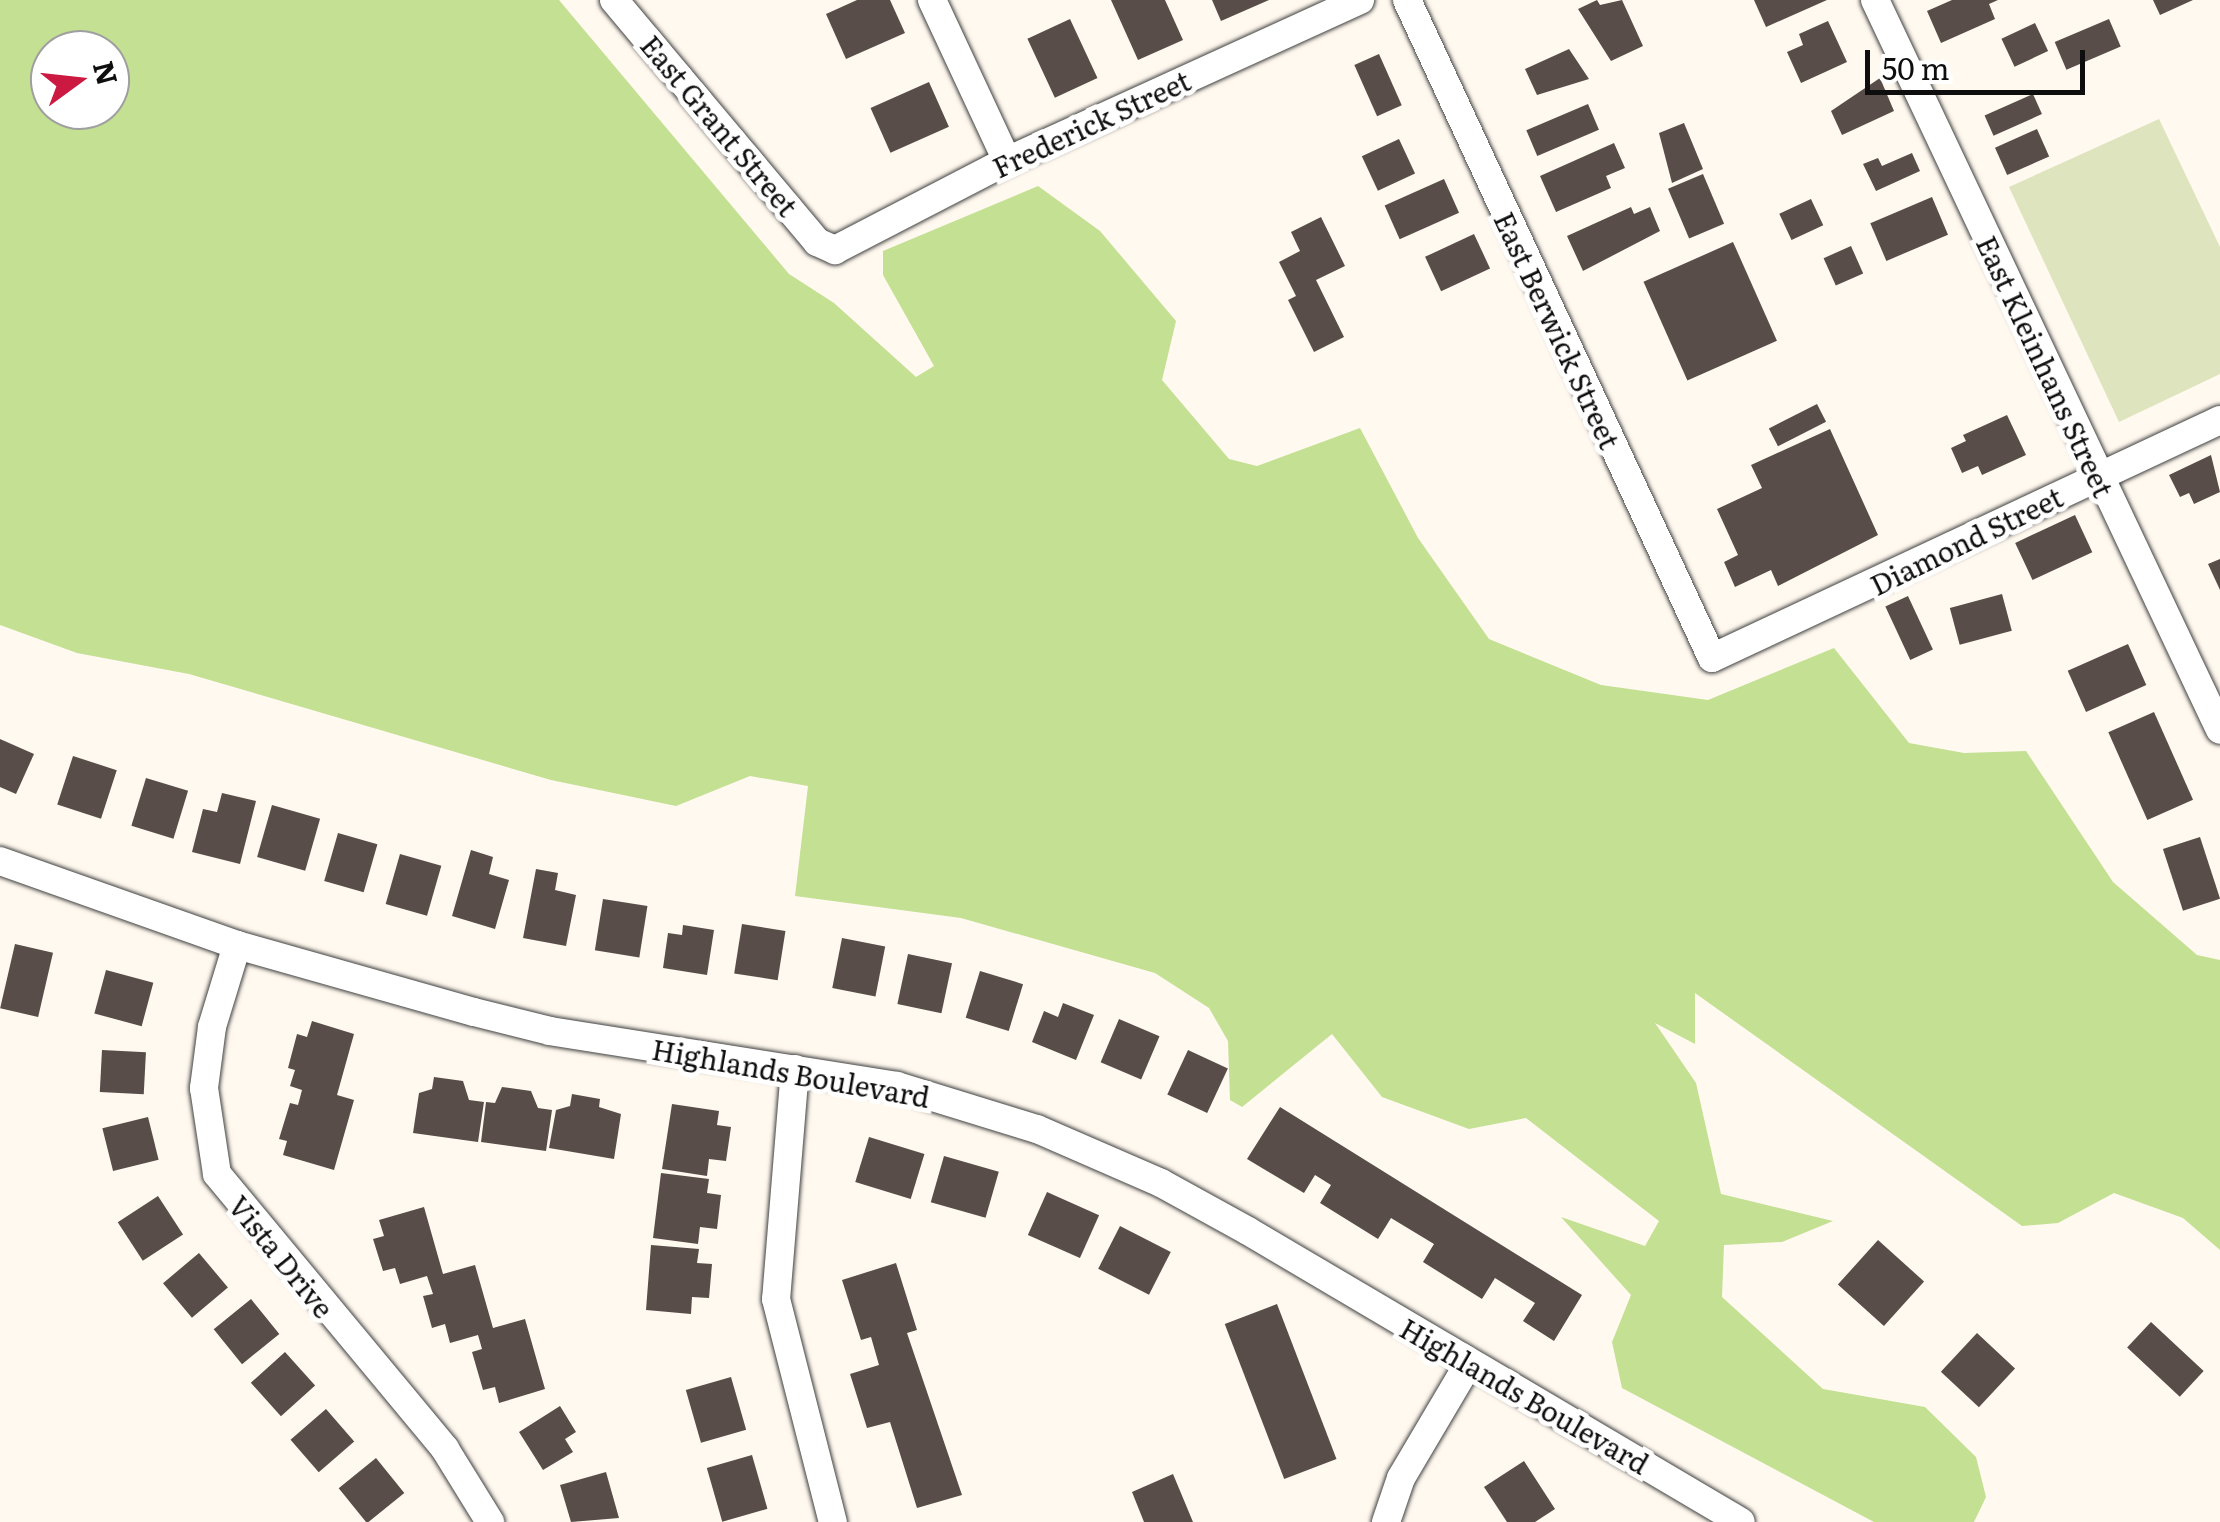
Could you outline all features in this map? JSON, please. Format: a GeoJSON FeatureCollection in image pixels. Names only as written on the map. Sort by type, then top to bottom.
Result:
{"type":"FeatureCollection","features":[{"type":"Feature","properties":{"kind":"street","name":"East Grant Street"},"geometry":{"type":"LineString","coordinates":[[614,0],[826,250]]}},
{"type":"Feature","properties":{"kind":"street"},"geometry":{"type":"LineString","coordinates":[[932,0],[1007,160]]}},
{"type":"Feature","properties":{"kind":"street","name":"Frederick Street"},"geometry":{"type":"LineString","coordinates":[[826,250],[1007,160],[1360,0]]}},
{"type":"Feature","properties":{"kind":"street","name":"East Berwick Street"},"geometry":{"type":"LineString","coordinates":[[1408,0],[1712,658]]}},
{"type":"Feature","properties":{"kind":"street","name":"East Kleinhans Street"},"geometry":{"type":"LineString","coordinates":[[1875,0],[2097,477],[2220,730]]}},
{"type":"Feature","properties":{"kind":"street","name":"Diamond Street"},"geometry":{"type":"LineString","coordinates":[[1712,658],[2220,420]]}},
{"type":"Feature","properties":{"kind":"street","name":"Highlands Boulevard"},"geometry":{"type":"LineString","coordinates":[[0,861],[237,945],[550,1031],[897,1086],[1038,1129],[1161,1183],[1741,1522]]}},
{"type":"Feature","properties":{"kind":"street","name":"Vista Drive"},"geometry":{"type":"LineString","coordinates":[[237,945],[212,1027],[204,1088],[217,1174],[445,1449],[490,1522]]}},
{"type":"Feature","properties":{"kind":"street"},"geometry":{"type":"LineString","coordinates":[[795,1068],[776,1299],[834,1522]]}},
{"type":"Feature","properties":{"kind":"street"},"geometry":{"type":"LineString","coordinates":[[1386,1522],[1400,1478],[1469,1363]]}},
{"type":"Feature","properties":{"kind":"green space"},"geometry":{"type":"Polygon","coordinates":[[[0,0],[559,0],[789,274],[834,303],[916,377],[934,366],[883,275],[883,251],[1038,186],[1100,231],[1176,321],[1162,380],[1229,459],[1257,466],[1360,428],[1418,538],[1489,639],[1601,685],[1708,700],[1834,648],[1909,743],[1964,753],[2026,751],[2113,882],[2197,955],[2220,960],[2220,1250],[2183,1218],[2114,1193],[2058,1223],[2022,1226],[1695,993],[1695,1044],[1655,1023],[1696,1083],[1721,1194],[1833,1221],[1782,1242],[1724,1245],[1722,1297],[1823,1389],[1925,1407],[1976,1457],[1986,1497],[1974,1522],[1874,1522],[1622,1388],[1612,1342],[1631,1295],[1561,1217],[1645,1246],[1659,1221],[1526,1118],[1469,1129],[1382,1097],[1332,1034],[1242,1107],[1230,1100],[1228,1041],[1209,1008],[1155,973],[961,918],[795,896],[808,786],[750,776],[676,806],[551,780],[189,674],[77,653],[0,625],[0,0]]]}},
{"type":"Feature","properties":{"kind":"green space"},"geometry":{"type":"Polygon","coordinates":[[[2159,119],[2220,247],[2220,374],[2119,422],[2009,187],[2159,119]]]}},
{"type":"Feature","properties":{"kind":"building"},"geometry":{"type":"Polygon","coordinates":[[[857,0],[890,0],[905,33],[846,59],[826,14],[857,0]]]}},
{"type":"Feature","properties":{"kind":"building"},"geometry":{"type":"Polygon","coordinates":[[[1111,0],[1165,0],[1183,40],[1138,60],[1111,0]]]}},
{"type":"Feature","properties":{"kind":"building"},"geometry":{"type":"Polygon","coordinates":[[[1212,0],[1269,0],[1221,21],[1212,0]]]}},
{"type":"Feature","properties":{"kind":"building"},"geometry":{"type":"Polygon","coordinates":[[[1597,0],[1600,5],[1622,0],[1643,46],[1611,61],[1578,9],[1597,0]]]}},
{"type":"Feature","properties":{"kind":"building"},"geometry":{"type":"Polygon","coordinates":[[[1754,0],[1827,0],[1766,27],[1754,0]]]}},
{"type":"Feature","properties":{"kind":"building"},"geometry":{"type":"Polygon","coordinates":[[[1952,0],[1998,0],[1989,4],[1995,19],[1941,43],[1927,11],[1952,0]]]}},
{"type":"Feature","properties":{"kind":"building"},"geometry":{"type":"Polygon","coordinates":[[[2153,0],[2193,0],[2160,15],[2153,0]]]}},
{"type":"Feature","properties":{"kind":"building"},"geometry":{"type":"Polygon","coordinates":[[[1070,19],[1097,78],[1055,98],[1027,39],[1070,19]]]}},
{"type":"Feature","properties":{"kind":"building"},"geometry":{"type":"Polygon","coordinates":[[[2109,19],[2121,47],[2066,70],[2055,42],[2109,19]]]}},
{"type":"Feature","properties":{"kind":"building"},"geometry":{"type":"Polygon","coordinates":[[[1828,21],[1847,62],[1801,83],[1787,52],[1803,45],[1799,34],[1828,21]]]}},
{"type":"Feature","properties":{"kind":"building"},"geometry":{"type":"Polygon","coordinates":[[[2035,23],[2048,51],[2015,67],[2001,39],[2035,23]]]}},
{"type":"Feature","properties":{"kind":"building"},"geometry":{"type":"Polygon","coordinates":[[[1569,49],[1589,79],[1537,95],[1525,69],[1569,49]]]}},
{"type":"Feature","properties":{"kind":"building"},"geometry":{"type":"Polygon","coordinates":[[[1379,54],[1402,105],[1377,116],[1354,65],[1379,54]]]}},
{"type":"Feature","properties":{"kind":"building"},"geometry":{"type":"Polygon","coordinates":[[[1880,78],[1894,111],[1842,135],[1831,111],[1880,78]]]}},
{"type":"Feature","properties":{"kind":"building"},"geometry":{"type":"Polygon","coordinates":[[[929,82],[949,127],[890,153],[871,108],[929,82]]]}},
{"type":"Feature","properties":{"kind":"building"},"geometry":{"type":"Polygon","coordinates":[[[2033,94],[2042,114],[1994,136],[1985,116],[2033,94]]]}},
{"type":"Feature","properties":{"kind":"building"},"geometry":{"type":"Polygon","coordinates":[[[1588,104],[1599,130],[1537,156],[1526,130],[1588,104]]]}},
{"type":"Feature","properties":{"kind":"building"},"geometry":{"type":"Polygon","coordinates":[[[1684,123],[1703,169],[1672,183],[1659,133],[1684,123]]]}},
{"type":"Feature","properties":{"kind":"building"},"geometry":{"type":"Polygon","coordinates":[[[2037,129],[2049,156],[2007,175],[1995,148],[2037,129]]]}},
{"type":"Feature","properties":{"kind":"building"},"geometry":{"type":"Polygon","coordinates":[[[1399,139],[1415,173],[1378,191],[1362,156],[1399,139]]]}},
{"type":"Feature","properties":{"kind":"building"},"geometry":{"type":"Polygon","coordinates":[[[1614,143],[1625,168],[1606,176],[1611,188],[1556,212],[1540,176],[1614,143]]]}},
{"type":"Feature","properties":{"kind":"building"},"geometry":{"type":"Polygon","coordinates":[[[1912,153],[1920,171],[1876,191],[1863,164],[1878,158],[1882,166],[1912,153]]]}},
{"type":"Feature","properties":{"kind":"building"},"geometry":{"type":"Polygon","coordinates":[[[1703,174],[1724,224],[1689,239],[1668,189],[1703,174]]]}},
{"type":"Feature","properties":{"kind":"building"},"geometry":{"type":"Polygon","coordinates":[[[1444,179],[1459,213],[1400,239],[1385,205],[1444,179]]]}},
{"type":"Feature","properties":{"kind":"building"},"geometry":{"type":"Polygon","coordinates":[[[1932,197],[1948,235],[1886,261],[1870,223],[1932,197]]]}},
{"type":"Feature","properties":{"kind":"building"},"geometry":{"type":"Polygon","coordinates":[[[1811,199],[1823,225],[1792,240],[1779,214],[1811,199]]]}},
{"type":"Feature","properties":{"kind":"building"},"geometry":{"type":"Polygon","coordinates":[[[1631,207],[1634,214],[1650,207],[1660,231],[1583,271],[1567,236],[1631,207]]]}},
{"type":"Feature","properties":{"kind":"building"},"geometry":{"type":"Polygon","coordinates":[[[1321,217],[1345,266],[1316,280],[1344,337],[1314,352],[1288,300],[1296,296],[1279,262],[1300,251],[1291,232],[1321,217]]]}},
{"type":"Feature","properties":{"kind":"building"},"geometry":{"type":"Polygon","coordinates":[[[1474,234],[1490,268],[1441,291],[1425,257],[1474,234]]]}},
{"type":"Feature","properties":{"kind":"building"},"geometry":{"type":"Polygon","coordinates":[[[1733,242],[1777,341],[1687,381],[1643,282],[1733,242]]]}},
{"type":"Feature","properties":{"kind":"building"},"geometry":{"type":"Polygon","coordinates":[[[1851,246],[1863,273],[1836,286],[1824,258],[1851,246]]]}},
{"type":"Feature","properties":{"kind":"building"},"geometry":{"type":"Polygon","coordinates":[[[1817,404],[1826,422],[1778,446],[1769,429],[1817,404]]]}},
{"type":"Feature","properties":{"kind":"building"},"geometry":{"type":"Polygon","coordinates":[[[2007,415],[2026,455],[1982,475],[1978,466],[1962,473],[1951,448],[1966,441],[1963,435],[2007,415]]]}},
{"type":"Feature","properties":{"kind":"building"},"geometry":{"type":"Polygon","coordinates":[[[1830,429],[1878,535],[1778,586],[1771,570],[1735,587],[1724,562],[1738,555],[1717,509],[1762,488],[1751,465],[1830,429]]]}},
{"type":"Feature","properties":{"kind":"building"},"geometry":{"type":"Polygon","coordinates":[[[2211,455],[2220,492],[2194,504],[2189,493],[2180,497],[2169,475],[2211,455]]]}},
{"type":"Feature","properties":{"kind":"building"},"geometry":{"type":"Polygon","coordinates":[[[2075,515],[2092,552],[2033,580],[2015,543],[2075,515]]]}},
{"type":"Feature","properties":{"kind":"building"},"geometry":{"type":"Polygon","coordinates":[[[2220,559],[2220,590],[2208,564],[2220,559]]]}},
{"type":"Feature","properties":{"kind":"building"},"geometry":{"type":"Polygon","coordinates":[[[2002,594],[2012,631],[1960,645],[1950,608],[2002,594]]]}},
{"type":"Feature","properties":{"kind":"building"},"geometry":{"type":"Polygon","coordinates":[[[1908,596],[1933,649],[1910,660],[1885,607],[1908,596]]]}},
{"type":"Feature","properties":{"kind":"building"},"geometry":{"type":"Polygon","coordinates":[[[2128,644],[2146,685],[2086,712],[2068,671],[2128,644]]]}},
{"type":"Feature","properties":{"kind":"building"},"geometry":{"type":"Polygon","coordinates":[[[2154,712],[2193,800],[2147,820],[2108,732],[2154,712]]]}},
{"type":"Feature","properties":{"kind":"building"},"geometry":{"type":"Polygon","coordinates":[[[0,739],[34,754],[16,794],[0,787],[0,739]]]}},
{"type":"Feature","properties":{"kind":"building"},"geometry":{"type":"Polygon","coordinates":[[[73,756],[117,770],[101,819],[57,805],[73,756]]]}},
{"type":"Feature","properties":{"kind":"building"},"geometry":{"type":"Polygon","coordinates":[[[146,778],[188,791],[173,839],[131,826],[146,778]]]}},
{"type":"Feature","properties":{"kind":"building"},"geometry":{"type":"Polygon","coordinates":[[[222,793],[256,801],[240,864],[192,852],[203,809],[217,812],[222,793]]]}},
{"type":"Feature","properties":{"kind":"building"},"geometry":{"type":"Polygon","coordinates":[[[272,805],[320,819],[305,871],[257,857],[272,805]]]}},
{"type":"Feature","properties":{"kind":"building"},"geometry":{"type":"Polygon","coordinates":[[[338,833],[377,844],[364,892],[324,881],[338,833]]]}},
{"type":"Feature","properties":{"kind":"building"},"geometry":{"type":"Polygon","coordinates":[[[2200,837],[2220,899],[2183,911],[2163,849],[2200,837]]]}},
{"type":"Feature","properties":{"kind":"building"},"geometry":{"type":"Polygon","coordinates":[[[471,850],[493,857],[489,874],[509,880],[495,929],[452,916],[471,850]]]}},
{"type":"Feature","properties":{"kind":"building"},"geometry":{"type":"Polygon","coordinates":[[[400,854],[441,866],[427,916],[386,904],[400,854]]]}},
{"type":"Feature","properties":{"kind":"building"},"geometry":{"type":"Polygon","coordinates":[[[536,869],[558,873],[555,890],[576,895],[566,946],[523,938],[536,869]]]}},
{"type":"Feature","properties":{"kind":"building"},"geometry":{"type":"Polygon","coordinates":[[[603,899],[647,906],[639,957],[595,950],[603,899]]]}},
{"type":"Feature","properties":{"kind":"building"},"geometry":{"type":"Polygon","coordinates":[[[742,924],[785,931],[778,980],[734,973],[742,924]]]}},
{"type":"Feature","properties":{"kind":"building"},"geometry":{"type":"Polygon","coordinates":[[[683,925],[714,930],[707,975],[663,968],[668,933],[682,935],[683,925]]]}},
{"type":"Feature","properties":{"kind":"building"},"geometry":{"type":"Polygon","coordinates":[[[842,938],[885,946],[875,996],[832,988],[842,938]]]}},
{"type":"Feature","properties":{"kind":"building"},"geometry":{"type":"Polygon","coordinates":[[[15,944],[53,953],[38,1017],[0,1008],[15,944]]]}},
{"type":"Feature","properties":{"kind":"building"},"geometry":{"type":"Polygon","coordinates":[[[908,954],[952,963],[941,1013],[897,1004],[908,954]]]}},
{"type":"Feature","properties":{"kind":"building"},"geometry":{"type":"Polygon","coordinates":[[[106,970],[153,983],[142,1026],[94,1013],[106,970]]]}},
{"type":"Feature","properties":{"kind":"building"},"geometry":{"type":"Polygon","coordinates":[[[980,971],[1023,984],[1009,1031],[966,1018],[980,971]]]}},
{"type":"Feature","properties":{"kind":"building"},"geometry":{"type":"Polygon","coordinates":[[[1063,1003],[1094,1015],[1076,1060],[1032,1042],[1044,1011],[1058,1017],[1063,1003]]]}},
{"type":"Feature","properties":{"kind":"building"},"geometry":{"type":"Polygon","coordinates":[[[1119,1019],[1160,1036],[1141,1079],[1101,1062],[1119,1019]]]}},
{"type":"Feature","properties":{"kind":"building"},"geometry":{"type":"Polygon","coordinates":[[[312,1021],[354,1034],[337,1095],[354,1100],[334,1170],[283,1155],[287,1141],[279,1139],[290,1103],[298,1105],[302,1090],[290,1086],[295,1070],[288,1068],[297,1034],[307,1037],[312,1021]]]}},
{"type":"Feature","properties":{"kind":"building"},"geometry":{"type":"Polygon","coordinates":[[[102,1050],[146,1052],[144,1094],[100,1092],[102,1050]]]}},
{"type":"Feature","properties":{"kind":"building"},"geometry":{"type":"Polygon","coordinates":[[[1188,1050],[1228,1069],[1207,1113],[1167,1094],[1188,1050]]]}},
{"type":"Feature","properties":{"kind":"building"},"geometry":{"type":"Polygon","coordinates":[[[434,1077],[463,1081],[469,1100],[484,1102],[478,1142],[413,1133],[419,1093],[432,1089],[434,1077]]]}},
{"type":"Feature","properties":{"kind":"building"},"geometry":{"type":"Polygon","coordinates":[[[502,1087],[531,1091],[538,1108],[552,1110],[546,1151],[481,1142],[486,1102],[495,1103],[502,1087]]]}},
{"type":"Feature","properties":{"kind":"building"},"geometry":{"type":"Polygon","coordinates":[[[572,1094],[600,1099],[599,1107],[621,1114],[614,1159],[549,1148],[556,1110],[570,1106],[572,1094]]]}},
{"type":"Feature","properties":{"kind":"building"},"geometry":{"type":"Polygon","coordinates":[[[672,1104],[719,1111],[717,1125],[731,1127],[726,1161],[709,1159],[707,1176],[662,1169],[672,1104]]]}},
{"type":"Feature","properties":{"kind":"building"},"geometry":{"type":"Polygon","coordinates":[[[1280,1107],[1582,1295],[1554,1341],[1523,1321],[1535,1303],[1495,1278],[1482,1299],[1423,1262],[1434,1244],[1391,1218],[1378,1239],[1320,1203],[1331,1185],[1315,1175],[1304,1193],[1247,1159],[1280,1107]]]}},
{"type":"Feature","properties":{"kind":"building"},"geometry":{"type":"Polygon","coordinates":[[[148,1117],[159,1160],[113,1171],[102,1128],[148,1117]]]}},
{"type":"Feature","properties":{"kind":"building"},"geometry":{"type":"Polygon","coordinates":[[[869,1137],[924,1154],[911,1199],[855,1182],[869,1137]]]}},
{"type":"Feature","properties":{"kind":"building"},"geometry":{"type":"Polygon","coordinates":[[[944,1156],[999,1172],[986,1218],[931,1202],[944,1156]]]}},
{"type":"Feature","properties":{"kind":"building"},"geometry":{"type":"Polygon","coordinates":[[[661,1173],[709,1179],[707,1193],[721,1195],[717,1229],[700,1227],[698,1244],[653,1238],[661,1173]]]}},
{"type":"Feature","properties":{"kind":"building"},"geometry":{"type":"Polygon","coordinates":[[[1047,1192],[1099,1215],[1080,1258],[1028,1235],[1047,1192]]]}},
{"type":"Feature","properties":{"kind":"building"},"geometry":{"type":"Polygon","coordinates":[[[158,1196],[183,1235],[143,1261],[118,1222],[158,1196]]]}},
{"type":"Feature","properties":{"kind":"building"},"geometry":{"type":"Polygon","coordinates":[[[424,1207],[443,1274],[475,1265],[493,1328],[525,1319],[545,1389],[499,1403],[495,1387],[483,1390],[472,1352],[482,1349],[478,1335],[450,1343],[445,1324],[432,1328],[423,1296],[433,1294],[427,1276],[400,1284],[395,1268],[383,1271],[373,1239],[384,1236],[379,1220],[424,1207]]]}},
{"type":"Feature","properties":{"kind":"building"},"geometry":{"type":"Polygon","coordinates":[[[1120,1226],[1171,1252],[1149,1295],[1098,1269],[1120,1226]]]}},
{"type":"Feature","properties":{"kind":"building"},"geometry":{"type":"Polygon","coordinates":[[[1878,1240],[1924,1281],[1884,1326],[1838,1285],[1878,1240]]]}},
{"type":"Feature","properties":{"kind":"building"},"geometry":{"type":"Polygon","coordinates":[[[651,1245],[699,1249],[697,1263],[712,1264],[709,1298],[692,1297],[691,1314],[646,1310],[651,1245]]]}},
{"type":"Feature","properties":{"kind":"building"},"geometry":{"type":"Polygon","coordinates":[[[199,1253],[228,1287],[192,1318],[163,1283],[199,1253]]]}},
{"type":"Feature","properties":{"kind":"building"},"geometry":{"type":"Polygon","coordinates":[[[896,1263],[917,1330],[907,1333],[962,1495],[917,1508],[890,1422],[867,1428],[850,1374],[879,1365],[871,1337],[861,1340],[842,1280],[896,1263]]]}},
{"type":"Feature","properties":{"kind":"building"},"geometry":{"type":"Polygon","coordinates":[[[251,1299],[279,1334],[242,1364],[214,1329],[251,1299]]]}},
{"type":"Feature","properties":{"kind":"building"},"geometry":{"type":"Polygon","coordinates":[[[1277,1304],[1336,1459],[1284,1479],[1225,1324],[1277,1304]]]}},
{"type":"Feature","properties":{"kind":"building"},"geometry":{"type":"Polygon","coordinates":[[[2151,1322],[2204,1371],[2180,1397],[2127,1348],[2151,1322]]]}},
{"type":"Feature","properties":{"kind":"building"},"geometry":{"type":"Polygon","coordinates":[[[1977,1333],[2015,1368],[1979,1407],[1941,1372],[1977,1333]]]}},
{"type":"Feature","properties":{"kind":"building"},"geometry":{"type":"Polygon","coordinates":[[[285,1352],[315,1385],[281,1416],[251,1383],[285,1352]]]}},
{"type":"Feature","properties":{"kind":"building"},"geometry":{"type":"Polygon","coordinates":[[[731,1377],[746,1430],[701,1443],[686,1390],[731,1377]]]}},
{"type":"Feature","properties":{"kind":"building"},"geometry":{"type":"Polygon","coordinates":[[[560,1406],[576,1432],[565,1439],[573,1452],[543,1470],[519,1432],[560,1406]]]}},
{"type":"Feature","properties":{"kind":"building"},"geometry":{"type":"Polygon","coordinates":[[[326,1409],[354,1441],[319,1472],[291,1440],[326,1409]]]}},
{"type":"Feature","properties":{"kind":"building"},"geometry":{"type":"Polygon","coordinates":[[[752,1455],[767,1509],[722,1522],[707,1468],[752,1455]]]}},
{"type":"Feature","properties":{"kind":"building"},"geometry":{"type":"Polygon","coordinates":[[[376,1458],[404,1493],[366,1522],[339,1488],[376,1458]]]}},
{"type":"Feature","properties":{"kind":"building"},"geometry":{"type":"Polygon","coordinates":[[[1524,1461],[1555,1509],[1535,1522],[1507,1522],[1484,1487],[1524,1461]]]}},
{"type":"Feature","properties":{"kind":"building"},"geometry":{"type":"Polygon","coordinates":[[[606,1472],[619,1518],[571,1522],[560,1485],[606,1472]]]}},
{"type":"Feature","properties":{"kind":"building"},"geometry":{"type":"Polygon","coordinates":[[[1173,1474],[1193,1522],[1144,1522],[1132,1492],[1173,1474]]]}}]}
